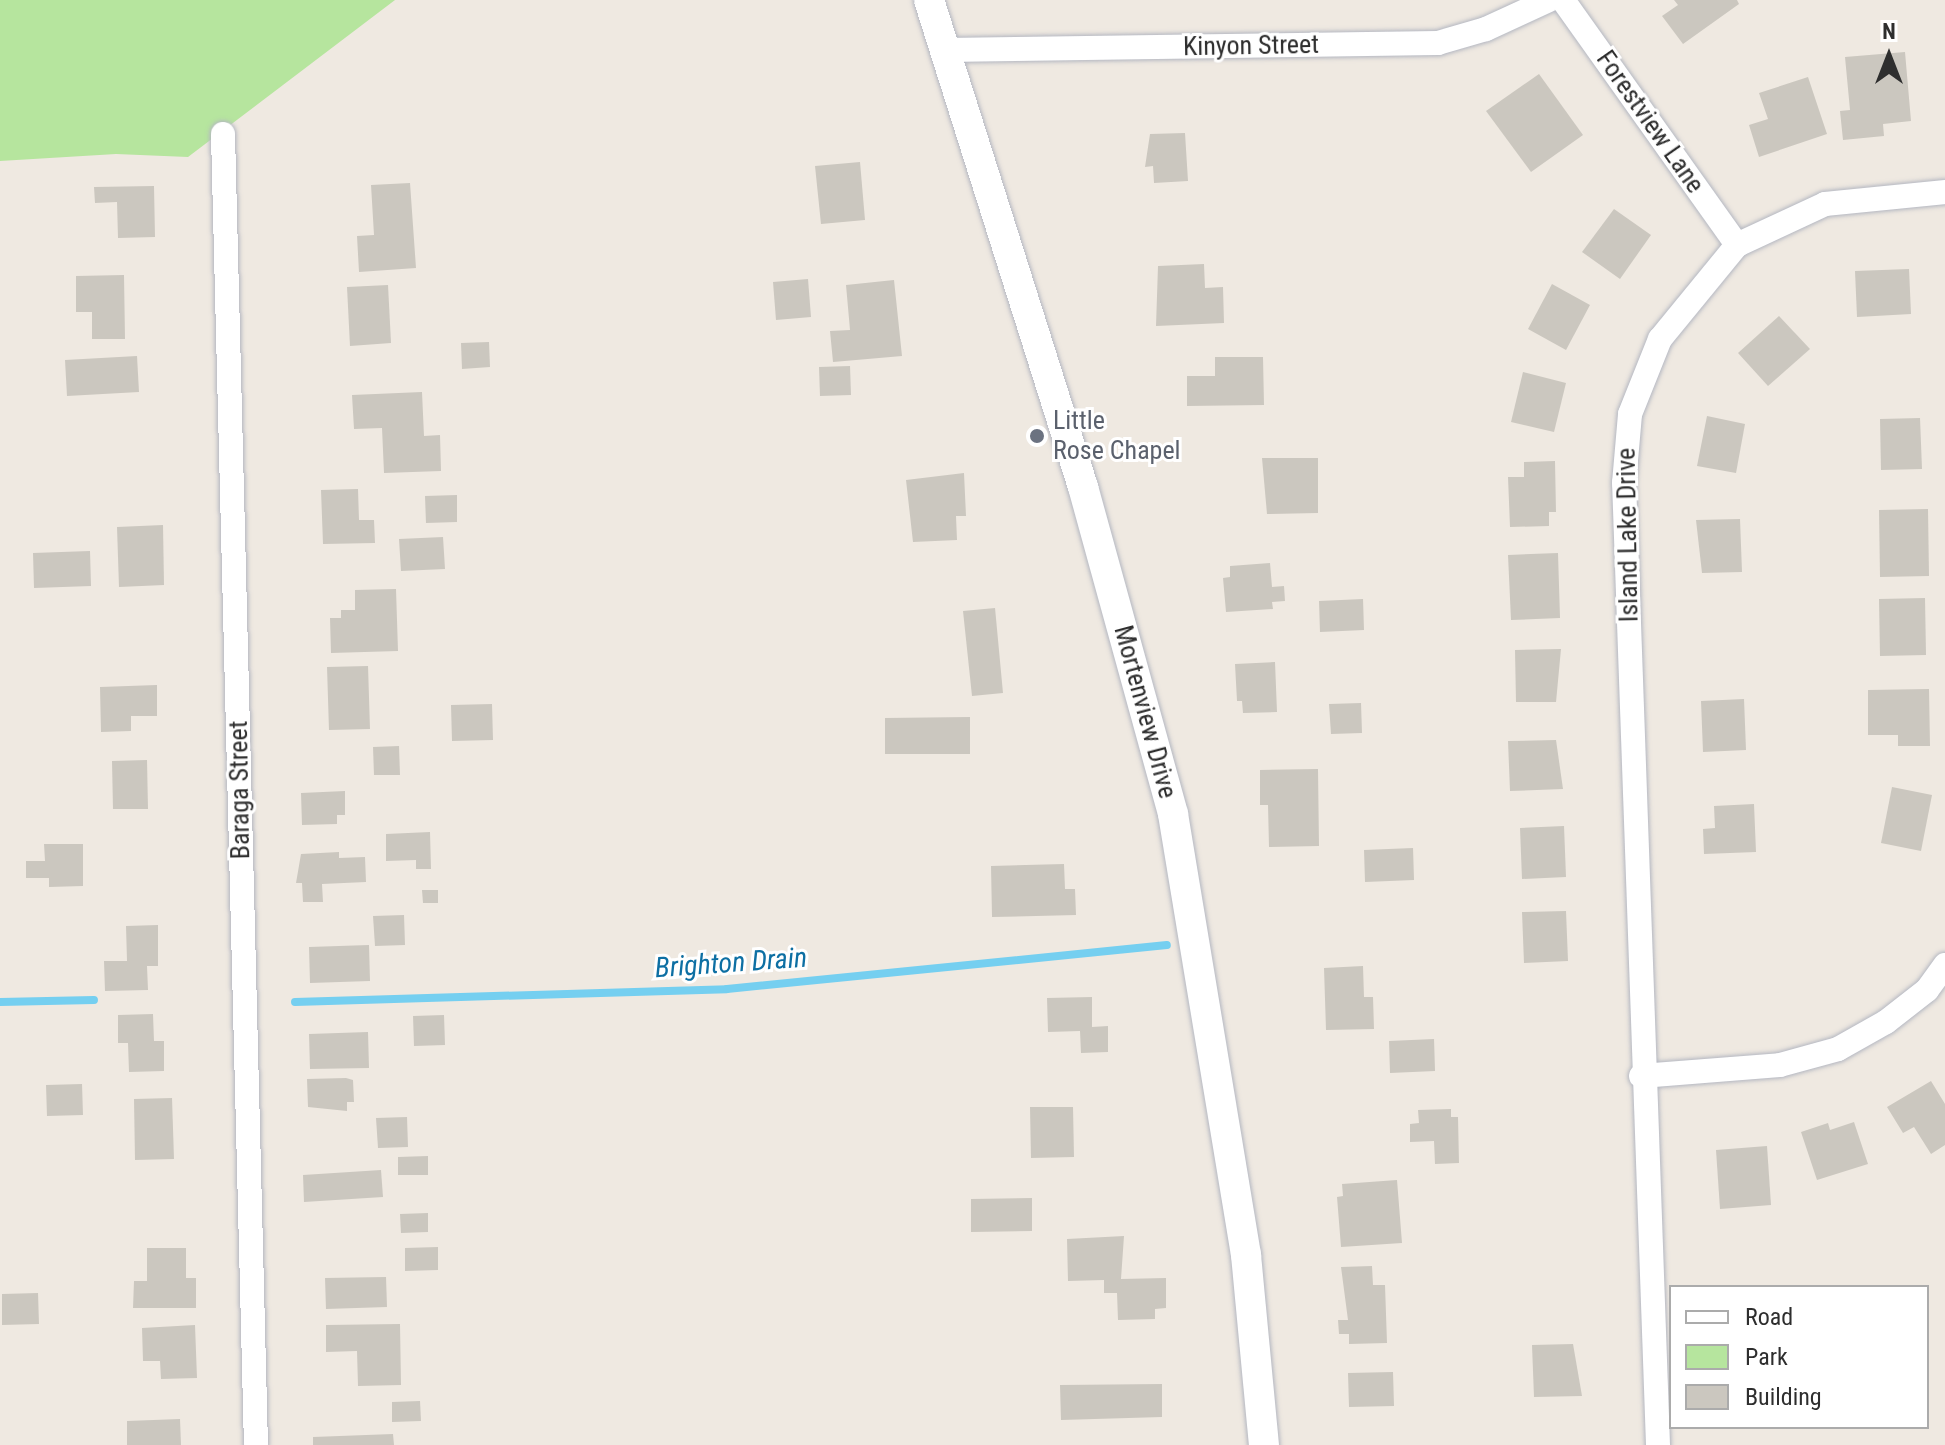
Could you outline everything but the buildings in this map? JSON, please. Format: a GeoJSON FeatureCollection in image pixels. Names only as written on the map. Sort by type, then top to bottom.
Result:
{"type":"FeatureCollection","features":[{"type":"Feature","properties":{"kind":"street","name":"Mortenview Drive"},"geometry":{"type":"LineString","coordinates":[[929,0],[1083,487],[1166,786],[1246,1255],[1264,1445]]}},
{"type":"Feature","properties":{"kind":"street","name":"Kinyon Street"},"geometry":{"type":"LineString","coordinates":[[945,50],[1438,43],[1486,29],[1549,0]]}},
{"type":"Feature","properties":{"kind":"street","name":"Forestview Lane"},"geometry":{"type":"LineString","coordinates":[[1563,0],[1737,245]]}},
{"type":"Feature","properties":{"kind":"street","name":"Baraga Street"},"geometry":{"type":"LineString","coordinates":[[223,134],[256,1445]]}},
{"type":"Feature","properties":{"kind":"street","name":"Island Lake Drive"},"geometry":{"type":"LineString","coordinates":[[1658,1445],[1641,1076],[1627,434],[1660,339],[1737,245],[1825,204],[1945,192]]}},
{"type":"Feature","properties":{"kind":"street"},"geometry":{"type":"LineString","coordinates":[[1641,1076],[1780,1065],[1838,1049],[1886,1022],[1927,990],[1945,965]]}},
{"type":"Feature","properties":{"kind":"green space"},"geometry":{"type":"Polygon","coordinates":[[[0,0],[395,0],[188,157],[116,154],[0,161],[0,0]]]}},
{"type":"Feature","properties":{"kind":"waterway","name":"Brighton Drain"},"geometry":{"type":"LineString","coordinates":[[295,1002],[727,989],[1167,945]]}},
{"type":"Feature","properties":{"kind":"waterway","name":"Brighton Drain"},"geometry":{"type":"LineString","coordinates":[[0,1002],[94,1000]]}},
{"type":"Feature","properties":{"kind":"place","name":"Little Rose Chapel"},"geometry":{"type":"Point","coordinates":[1037,436]}}]}
